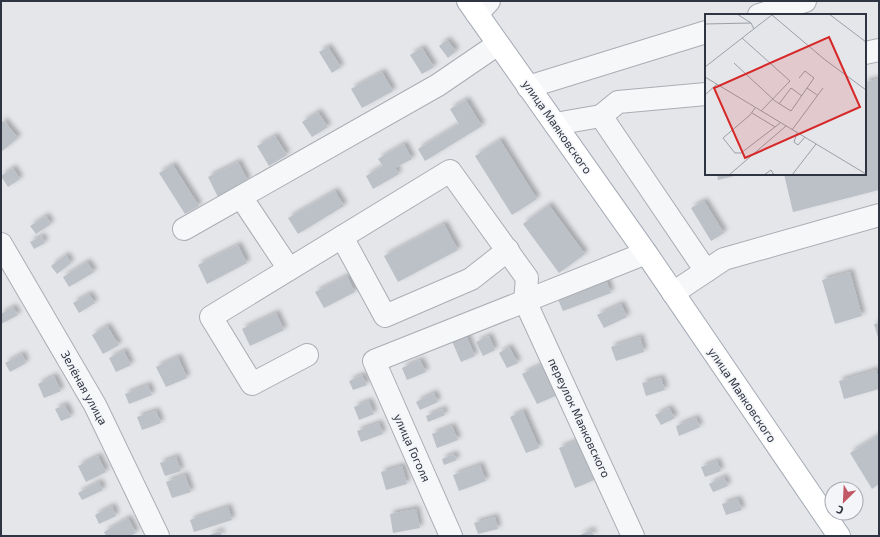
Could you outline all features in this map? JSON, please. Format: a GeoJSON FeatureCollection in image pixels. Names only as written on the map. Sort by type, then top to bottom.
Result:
{"type":"FeatureCollection","features":[{"type":"Feature","properties":{"kind":"main road","name":"улица Маяковского"},"geometry":{"type":"LineString","coordinates":[[478,5],[498,44],[646,253],[839,536]]}},
{"type":"Feature","properties":{"kind":"street"},"geometry":{"type":"LineString","coordinates":[[763,14],[805,1]]}},
{"type":"Feature","properties":{"kind":"street"},"geometry":{"type":"LineString","coordinates":[[528,87],[705,32]]}},
{"type":"Feature","properties":{"kind":"street"},"geometry":{"type":"LineString","coordinates":[[184,229],[438,85],[498,44]]}},
{"type":"Feature","properties":{"kind":"street"},"geometry":{"type":"LineString","coordinates":[[866,53],[879,50]]}},
{"type":"Feature","properties":{"kind":"street"},"geometry":{"type":"LineString","coordinates":[[555,124],[601,116],[618,102],[705,94]]}},
{"type":"Feature","properties":{"kind":"street"},"geometry":{"type":"LineString","coordinates":[[601,116],[706,271]]}},
{"type":"Feature","properties":{"kind":"street"},"geometry":{"type":"LineString","coordinates":[[308,355],[252,384],[211,317],[450,171],[527,278],[525,301],[646,253]]}},
{"type":"Feature","properties":{"kind":"street"},"geometry":{"type":"LineString","coordinates":[[241,197],[289,269]]}},
{"type":"Feature","properties":{"kind":"street"},"geometry":{"type":"LineString","coordinates":[[673,293],[724,259],[879,215]]}},
{"type":"Feature","properties":{"kind":"street"},"geometry":{"type":"LineString","coordinates":[[342,237],[385,316],[471,279],[508,250]]}},
{"type":"Feature","properties":{"kind":"street","name":"Зелёная улица"},"geometry":{"type":"LineString","coordinates":[[1,244],[95,405],[158,536]]}},
{"type":"Feature","properties":{"kind":"street","name":"улица Гоголя"},"geometry":{"type":"LineString","coordinates":[[451,536],[374,361],[525,301]]}},
{"type":"Feature","properties":{"kind":"street","name":"переулок Маяковского"},"geometry":{"type":"LineString","coordinates":[[525,301],[633,536]]}},
{"type":"Feature","properties":{"kind":"building"},"geometry":{"type":"Polygon","coordinates":[[[447,40],[456,51],[448,58],[439,46],[447,40]]]}},
{"type":"Feature","properties":{"kind":"building"},"geometry":{"type":"Polygon","coordinates":[[[328,47],[341,67],[332,73],[319,52],[328,47]]]}},
{"type":"Feature","properties":{"kind":"building"},"geometry":{"type":"Polygon","coordinates":[[[422,48],[434,67],[422,74],[410,55],[422,48]]]}},
{"type":"Feature","properties":{"kind":"building"},"geometry":{"type":"Polygon","coordinates":[[[382,72],[393,91],[362,108],[351,89],[382,72]]]}},
{"type":"Feature","properties":{"kind":"building"},"geometry":{"type":"Polygon","coordinates":[[[879,79],[879,190],[793,212],[784,175],[866,175],[866,82],[879,79]]]}},
{"type":"Feature","properties":{"kind":"building"},"geometry":{"type":"Polygon","coordinates":[[[466,100],[482,126],[425,161],[418,149],[459,124],[450,109],[466,100]]]}},
{"type":"Feature","properties":{"kind":"building"},"geometry":{"type":"Polygon","coordinates":[[[318,112],[328,127],[312,137],[302,122],[318,112]]]}},
{"type":"Feature","properties":{"kind":"building"},"geometry":{"type":"Polygon","coordinates":[[[4,121],[18,138],[1,152],[1,123],[4,121]]]}},
{"type":"Feature","properties":{"kind":"building"},"geometry":{"type":"Polygon","coordinates":[[[275,136],[287,155],[269,166],[257,146],[275,136]]]}},
{"type":"Feature","properties":{"kind":"building"},"geometry":{"type":"Polygon","coordinates":[[[500,140],[537,199],[512,215],[475,156],[500,140]]]}},
{"type":"Feature","properties":{"kind":"building"},"geometry":{"type":"Polygon","coordinates":[[[404,144],[412,159],[395,168],[399,174],[373,189],[366,176],[383,166],[378,159],[404,144]]]}},
{"type":"Feature","properties":{"kind":"building"},"geometry":{"type":"Polygon","coordinates":[[[238,162],[248,181],[218,197],[208,177],[238,162]]]}},
{"type":"Feature","properties":{"kind":"building"},"geometry":{"type":"Polygon","coordinates":[[[173,165],[199,206],[185,214],[159,173],[173,165]]]}},
{"type":"Feature","properties":{"kind":"building"},"geometry":{"type":"Polygon","coordinates":[[[13,168],[20,179],[8,187],[1,176],[13,168]]]}},
{"type":"Feature","properties":{"kind":"building"},"geometry":{"type":"Polygon","coordinates":[[[717,175],[738,175],[718,180],[717,175]]]}},
{"type":"Feature","properties":{"kind":"building"},"geometry":{"type":"Polygon","coordinates":[[[335,191],[344,206],[298,234],[288,218],[335,191]]]}},
{"type":"Feature","properties":{"kind":"building"},"geometry":{"type":"Polygon","coordinates":[[[704,201],[724,233],[711,241],[691,208],[704,201]]]}},
{"type":"Feature","properties":{"kind":"building"},"geometry":{"type":"Polygon","coordinates":[[[549,205],[585,254],[559,273],[523,224],[549,205]]]}},
{"type":"Feature","properties":{"kind":"building"},"geometry":{"type":"Polygon","coordinates":[[[46,216],[51,224],[36,234],[30,226],[46,216]]]}},
{"type":"Feature","properties":{"kind":"building"},"geometry":{"type":"Polygon","coordinates":[[[444,224],[458,250],[398,282],[384,256],[444,224]]]}},
{"type":"Feature","properties":{"kind":"building"},"geometry":{"type":"Polygon","coordinates":[[[42,236],[45,243],[34,249],[30,242],[42,236]]]}},
{"type":"Feature","properties":{"kind":"building"},"geometry":{"type":"Polygon","coordinates":[[[238,245],[247,263],[207,284],[198,265],[238,245]]]}},
{"type":"Feature","properties":{"kind":"building"},"geometry":{"type":"Polygon","coordinates":[[[66,255],[71,263],[57,274],[51,266],[66,255]]]}},
{"type":"Feature","properties":{"kind":"building"},"geometry":{"type":"Polygon","coordinates":[[[87,262],[94,272],[69,287],[63,277],[87,262]]]}},
{"type":"Feature","properties":{"kind":"building"},"geometry":{"type":"Polygon","coordinates":[[[850,272],[862,316],[835,324],[822,280],[850,272]]]}},
{"type":"Feature","properties":{"kind":"building"},"geometry":{"type":"Polygon","coordinates":[[[347,276],[355,292],[324,308],[315,292],[347,276]]]}},
{"type":"Feature","properties":{"kind":"building"},"geometry":{"type":"Polygon","coordinates":[[[605,277],[611,293],[563,311],[556,295],[605,277]]]}},
{"type":"Feature","properties":{"kind":"building"},"geometry":{"type":"Polygon","coordinates":[[[89,294],[95,303],[79,313],[73,303],[89,294]]]}},
{"type":"Feature","properties":{"kind":"building"},"geometry":{"type":"Polygon","coordinates":[[[621,304],[627,317],[604,328],[597,315],[621,304]]]}},
{"type":"Feature","properties":{"kind":"building"},"geometry":{"type":"Polygon","coordinates":[[[13,307],[18,315],[1,324],[1,314],[13,307]]]}},
{"type":"Feature","properties":{"kind":"building"},"geometry":{"type":"Polygon","coordinates":[[[276,313],[284,330],[250,346],[242,329],[276,313]]]}},
{"type":"Feature","properties":{"kind":"building"},"geometry":{"type":"Polygon","coordinates":[[[879,323],[879,341],[874,324],[879,323]]]}},
{"type":"Feature","properties":{"kind":"building"},"geometry":{"type":"Polygon","coordinates":[[[107,326],[119,345],[103,354],[92,335],[107,326]]]}},
{"type":"Feature","properties":{"kind":"building"},"geometry":{"type":"Polygon","coordinates":[[[465,333],[475,356],[461,362],[451,339],[465,333]]]}},
{"type":"Feature","properties":{"kind":"building"},"geometry":{"type":"Polygon","coordinates":[[[489,336],[495,350],[483,356],[476,342],[489,336]]]}},
{"type":"Feature","properties":{"kind":"building"},"geometry":{"type":"Polygon","coordinates":[[[640,337],[644,352],[616,361],[611,347],[640,337]]]}},
{"type":"Feature","properties":{"kind":"building"},"geometry":{"type":"Polygon","coordinates":[[[509,347],[518,363],[507,368],[499,353],[509,347]]]}},
{"type":"Feature","properties":{"kind":"building"},"geometry":{"type":"Polygon","coordinates":[[[124,351],[131,365],[116,372],[109,358],[124,351]]]}},
{"type":"Feature","properties":{"kind":"building"},"geometry":{"type":"Polygon","coordinates":[[[22,354],[26,363],[10,372],[5,363],[22,354]]]}},
{"type":"Feature","properties":{"kind":"building"},"geometry":{"type":"Polygon","coordinates":[[[178,357],[187,378],[166,387],[156,367],[178,357]]]}},
{"type":"Feature","properties":{"kind":"building"},"geometry":{"type":"Polygon","coordinates":[[[420,360],[426,372],[407,380],[402,368],[420,360]]]}},
{"type":"Feature","properties":{"kind":"building"},"geometry":{"type":"Polygon","coordinates":[[[545,363],[560,394],[537,404],[522,374],[545,363]]]}},
{"type":"Feature","properties":{"kind":"building"},"geometry":{"type":"Polygon","coordinates":[[[876,370],[879,380],[879,389],[844,399],[839,381],[876,370]]]}},
{"type":"Feature","properties":{"kind":"building"},"geometry":{"type":"Polygon","coordinates":[[[362,375],[367,385],[353,390],[349,381],[362,375]]]}},
{"type":"Feature","properties":{"kind":"building"},"geometry":{"type":"Polygon","coordinates":[[[54,376],[61,391],[44,398],[38,384],[54,376]]]}},
{"type":"Feature","properties":{"kind":"building"},"geometry":{"type":"Polygon","coordinates":[[[661,378],[665,390],[646,396],[642,383],[661,378]]]}},
{"type":"Feature","properties":{"kind":"building"},"geometry":{"type":"Polygon","coordinates":[[[148,385],[152,395],[129,404],[125,394],[148,385]]]}},
{"type":"Feature","properties":{"kind":"building"},"geometry":{"type":"Polygon","coordinates":[[[434,393],[438,402],[420,410],[416,402],[434,393]]]}},
{"type":"Feature","properties":{"kind":"building"},"geometry":{"type":"Polygon","coordinates":[[[369,401],[374,414],[359,420],[354,407],[369,401]]]}},
{"type":"Feature","properties":{"kind":"building"},"geometry":{"type":"Polygon","coordinates":[[[65,405],[71,417],[61,421],[55,409],[65,405]]]}},
{"type":"Feature","properties":{"kind":"building"},"geometry":{"type":"Polygon","coordinates":[[[669,408],[675,418],[661,425],[655,415],[669,408]]]}},
{"type":"Feature","properties":{"kind":"building"},"geometry":{"type":"Polygon","coordinates":[[[443,409],[445,415],[428,422],[426,416],[443,409]]]}},
{"type":"Feature","properties":{"kind":"building"},"geometry":{"type":"Polygon","coordinates":[[[156,411],[161,423],[142,430],[137,417],[156,411]]]}},
{"type":"Feature","properties":{"kind":"building"},"geometry":{"type":"Polygon","coordinates":[[[523,411],[539,448],[526,453],[510,417],[523,411]]]}},
{"type":"Feature","properties":{"kind":"building"},"geometry":{"type":"Polygon","coordinates":[[[696,418],[700,427],[679,436],[676,426],[696,418]]]}},
{"type":"Feature","properties":{"kind":"building"},"geometry":{"type":"Polygon","coordinates":[[[379,423],[383,434],[361,442],[357,431],[379,423]]]}},
{"type":"Feature","properties":{"kind":"building"},"geometry":{"type":"Polygon","coordinates":[[[452,426],[458,440],[437,448],[432,434],[452,426]]]}},
{"type":"Feature","properties":{"kind":"building"},"geometry":{"type":"Polygon","coordinates":[[[879,435],[879,484],[872,489],[850,453],[879,435]]]}},
{"type":"Feature","properties":{"kind":"building"},"geometry":{"type":"Polygon","coordinates":[[[582,439],[599,478],[575,488],[559,448],[582,439]]]}},
{"type":"Feature","properties":{"kind":"building"},"geometry":{"type":"Polygon","coordinates":[[[454,454],[457,460],[444,465],[442,459],[454,454]]]}},
{"type":"Feature","properties":{"kind":"building"},"geometry":{"type":"Polygon","coordinates":[[[98,456],[106,472],[86,482],[78,466],[98,456]]]}},
{"type":"Feature","properties":{"kind":"building"},"geometry":{"type":"Polygon","coordinates":[[[176,457],[181,471],[165,476],[160,463],[176,457]]]}},
{"type":"Feature","properties":{"kind":"building"},"geometry":{"type":"Polygon","coordinates":[[[717,461],[721,471],[705,477],[701,467],[717,461]]]}},
{"type":"Feature","properties":{"kind":"building"},"geometry":{"type":"Polygon","coordinates":[[[480,465],[486,481],[459,491],[453,475],[480,465]]]}},
{"type":"Feature","properties":{"kind":"building"},"geometry":{"type":"Polygon","coordinates":[[[402,466],[407,484],[386,490],[381,472],[402,466]]]}},
{"type":"Feature","properties":{"kind":"building"},"geometry":{"type":"Polygon","coordinates":[[[185,475],[191,492],[172,498],[166,482],[185,475]]]}},
{"type":"Feature","properties":{"kind":"building"},"geometry":{"type":"Polygon","coordinates":[[[724,477],[728,486],[713,492],[709,484],[724,477]]]}},
{"type":"Feature","properties":{"kind":"building"},"geometry":{"type":"Polygon","coordinates":[[[99,482],[103,490],[82,500],[78,493],[99,482]]]}},
{"type":"Feature","properties":{"kind":"building"},"geometry":{"type":"Polygon","coordinates":[[[738,499],[742,510],[726,515],[722,504],[738,499]]]}},
{"type":"Feature","properties":{"kind":"building"},"geometry":{"type":"Polygon","coordinates":[[[112,506],[116,516],[99,524],[95,515],[112,506]]]}},
{"type":"Feature","properties":{"kind":"building"},"geometry":{"type":"Polygon","coordinates":[[[228,507],[232,520],[194,532],[190,520],[228,507]]]}},
{"type":"Feature","properties":{"kind":"building"},"geometry":{"type":"Polygon","coordinates":[[[416,509],[420,528],[393,533],[390,514],[416,509]]]}},
{"type":"Feature","properties":{"kind":"building"},"geometry":{"type":"Polygon","coordinates":[[[495,517],[498,529],[478,534],[474,523],[495,517]]]}},
{"type":"Feature","properties":{"kind":"building"},"geometry":{"type":"Polygon","coordinates":[[[128,518],[136,533],[130,536],[106,536],[104,532],[128,518]]]}},
{"type":"Feature","properties":{"kind":"building"},"geometry":{"type":"Polygon","coordinates":[[[591,530],[594,536],[578,536],[591,530]]]}},
{"type":"Feature","properties":{"kind":"building"},"geometry":{"type":"Polygon","coordinates":[[[220,531],[222,536],[207,536],[220,531]]]}}]}
